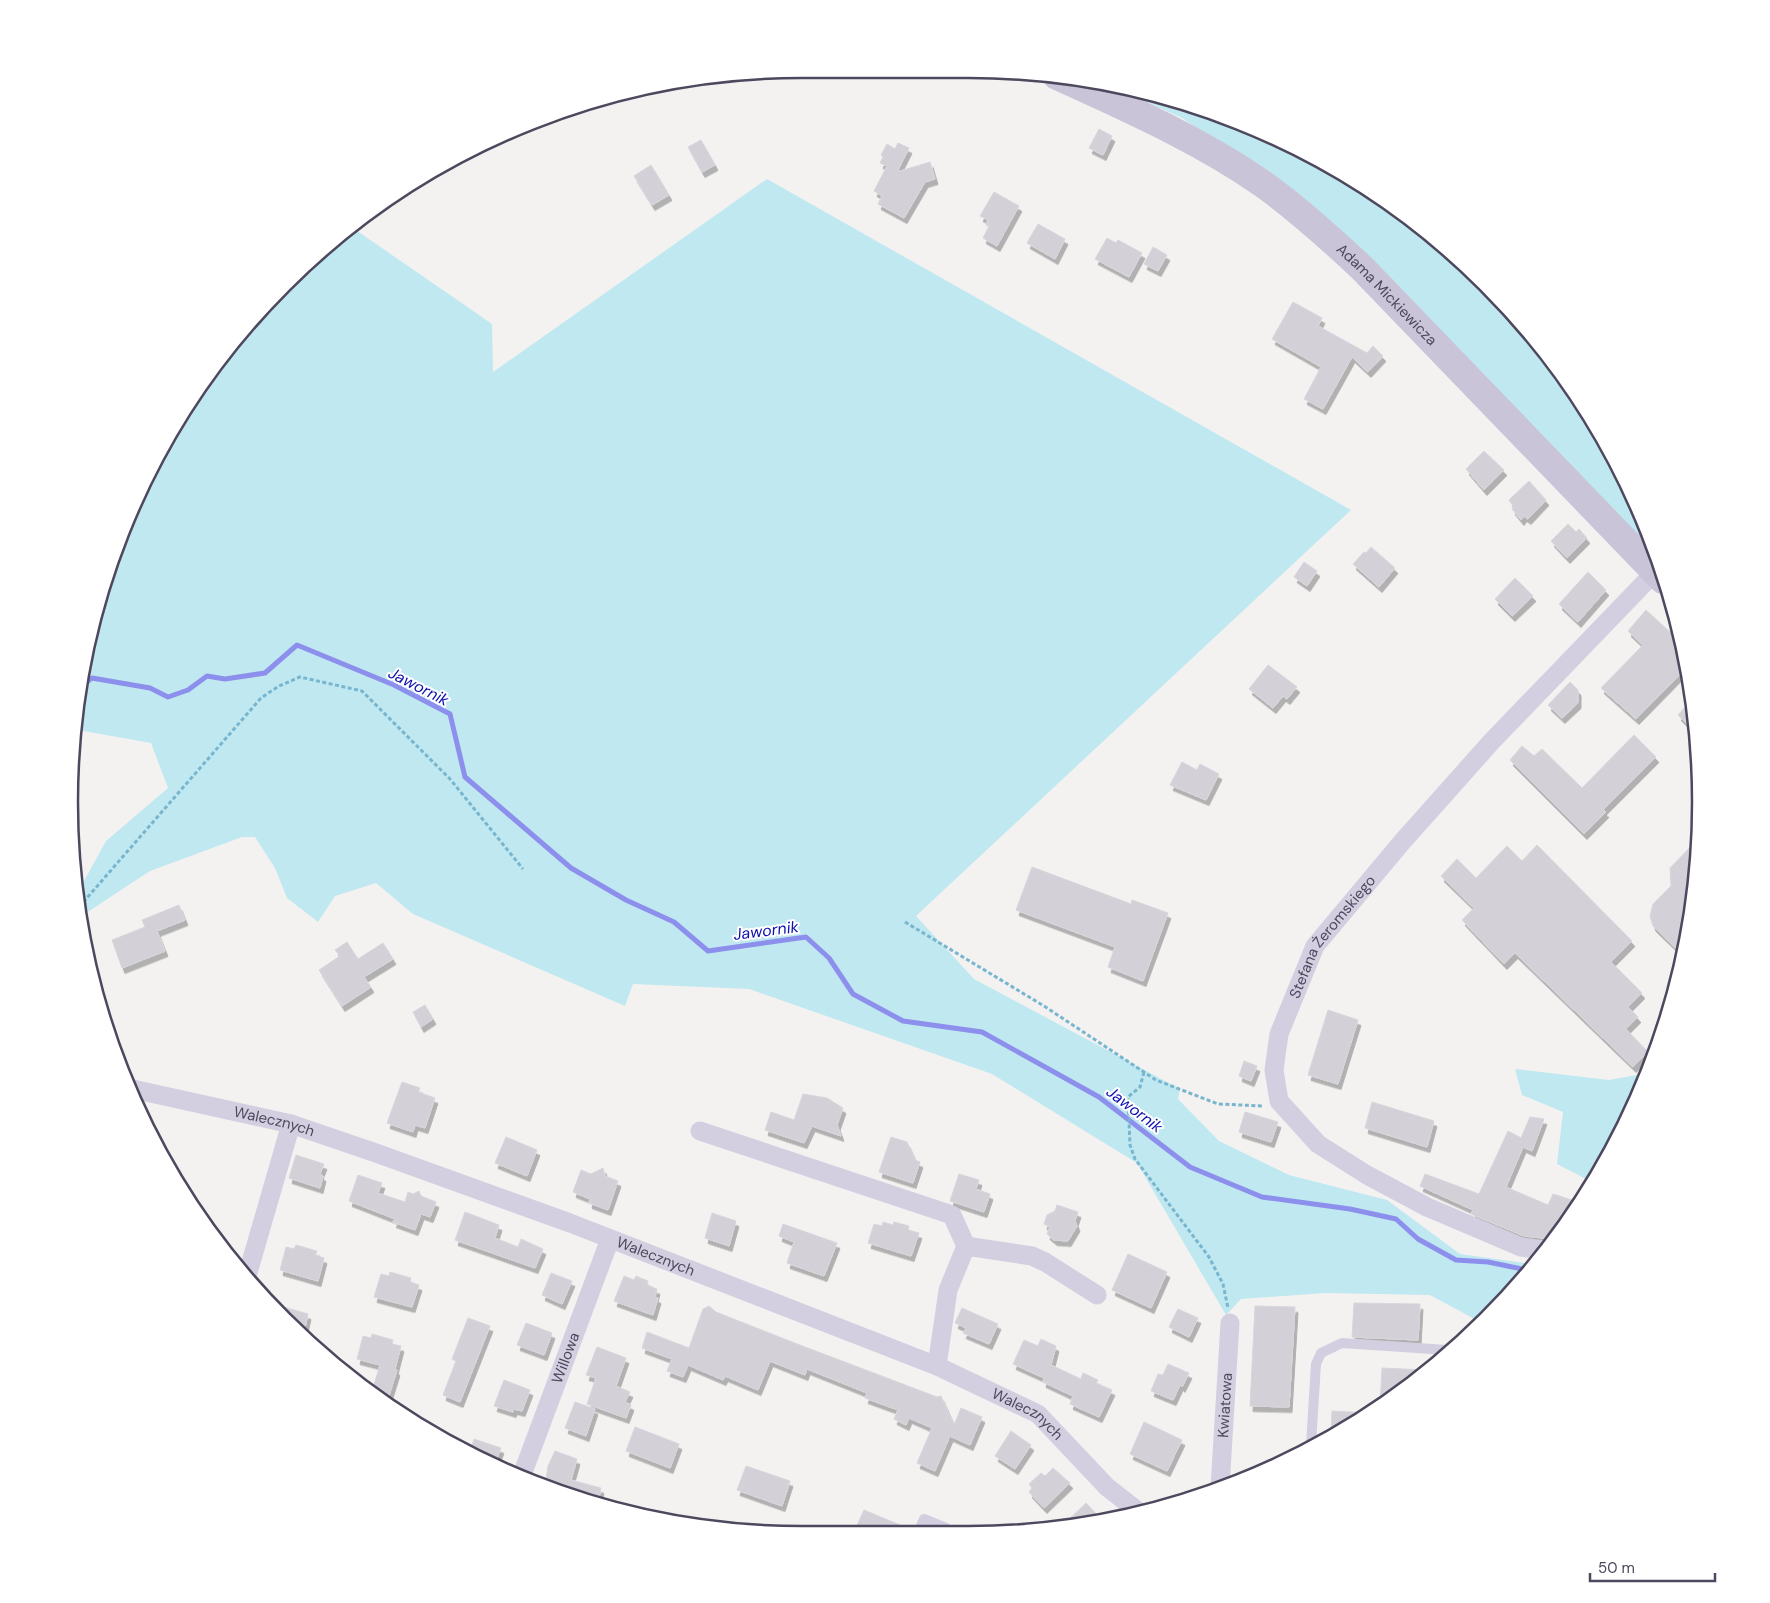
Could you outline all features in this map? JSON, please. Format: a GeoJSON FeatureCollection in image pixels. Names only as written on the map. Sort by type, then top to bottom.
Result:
{"type":"FeatureCollection","features":[{"type":"Feature","properties":{"kind":"street","name":"Adama Mickiewicza"},"geometry":{"type":"LineString","coordinates":[[1078,86],[1211,152],[1264,185],[1310,221],[1362,268],[1655,572]]}},
{"type":"Feature","properties":{"kind":"street","name":"Stefana Żeromskiego"},"geometry":{"type":"LineString","coordinates":[[1537,1249],[1521,1247],[1427,1208],[1367,1175],[1318,1144],[1279,1101],[1274,1070],[1279,1034],[1315,946],[1402,842],[1492,742],[1657,578]]}},
{"type":"Feature","properties":{"kind":"street","name":"Walecznych"},"geometry":{"type":"LineString","coordinates":[[138,1090],[291,1124],[376,1153],[610,1240],[937,1366],[1038,1414],[1107,1487],[1130,1507]]}},
{"type":"Feature","properties":{"kind":"street"},"geometry":{"type":"LineString","coordinates":[[249,1269],[291,1124]]}},
{"type":"Feature","properties":{"kind":"street"},"geometry":{"type":"LineString","coordinates":[[700,1131],[952,1215],[966,1246],[948,1290],[937,1366]]}},
{"type":"Feature","properties":{"kind":"street","name":"Willowa"},"geometry":{"type":"LineString","coordinates":[[524,1470],[610,1240]]}},
{"type":"Feature","properties":{"kind":"street"},"geometry":{"type":"LineString","coordinates":[[966,1246],[1032,1256],[1045,1262],[1097,1295]]}},
{"type":"Feature","properties":{"kind":"street","name":"Kwiatowa"},"geometry":{"type":"LineString","coordinates":[[1220,1480],[1230,1323]]}},
{"type":"Feature","properties":{"kind":"lane"},"geometry":{"type":"LineString","coordinates":[[1311,1439],[1316,1364],[1321,1353],[1342,1343],[1442,1350]]}},
{"type":"Feature","properties":{"kind":"lane"},"geometry":{"type":"LineString","coordinates":[[921,1526],[924,1518],[942,1526]]}},
{"type":"Feature","properties":{"kind":"path"},"geometry":{"type":"LineString","coordinates":[[85,900],[261,698],[279,686],[300,677],[362,691],[450,779],[523,869]]}},
{"type":"Feature","properties":{"kind":"path"},"geometry":{"type":"LineString","coordinates":[[905,922],[1044,1006],[1156,1080],[1218,1104],[1284,1106]]}},
{"type":"Feature","properties":{"kind":"path"},"geometry":{"type":"LineString","coordinates":[[1144,1072],[1140,1087],[1128,1097],[1130,1145],[1135,1159],[1209,1257],[1223,1284],[1230,1323]]}},
{"type":"Feature","properties":{"kind":"shaded area"},"geometry":{"type":"Polygon","coordinates":[[[1137,97],[1201,116],[1289,152],[1330,174],[1371,200],[1446,257],[1513,324],[1570,399],[1596,440],[1618,481],[1644,542],[1268,178],[1182,118],[1137,97]]]}},
{"type":"Feature","properties":{"kind":"shaded area"},"geometry":{"type":"Polygon","coordinates":[[[767,179],[1351,510],[916,916],[974,979],[1180,1089],[1178,1099],[1219,1141],[1289,1175],[1387,1200],[1460,1254],[1526,1263],[1513,1279],[1474,1319],[1430,1295],[1325,1293],[1241,1299],[1226,1315],[1137,1163],[992,1074],[749,989],[633,984],[625,1006],[413,914],[376,883],[335,896],[318,922],[287,898],[275,868],[255,837],[242,837],[150,871],[86,913],[83,883],[106,841],[168,788],[151,743],[81,731],[91,660],[102,614],[116,569],[152,481],[174,439],[227,361],[257,324],[290,290],[324,257],[357,231],[492,324],[493,372],[767,179]]]}},
{"type":"Feature","properties":{"kind":"shaded area"},"geometry":{"type":"Polygon","coordinates":[[[1515,1069],[1609,1080],[1639,1075],[1618,1122],[1586,1179],[1557,1164],[1563,1112],[1522,1095],[1515,1069]]]}},
{"type":"Feature","properties":{"kind":"building"},"geometry":{"type":"Polygon","coordinates":[[[1099,129],[1112,136],[1103,155],[1089,148],[1099,129]]]}},
{"type":"Feature","properties":{"kind":"building"},"geometry":{"type":"Polygon","coordinates":[[[701,140],[715,165],[702,172],[688,147],[701,140]]]}},
{"type":"Feature","properties":{"kind":"building"},"geometry":{"type":"Polygon","coordinates":[[[898,143],[909,148],[897,172],[930,162],[935,179],[925,182],[904,218],[878,204],[882,196],[874,191],[887,166],[880,163],[883,157],[881,155],[887,144],[895,149],[898,143]]]}},
{"type":"Feature","properties":{"kind":"building"},"geometry":{"type":"Polygon","coordinates":[[[651,165],[669,195],[652,205],[634,176],[651,165]]]}},
{"type":"Feature","properties":{"kind":"building"},"geometry":{"type":"Polygon","coordinates":[[[994,192],[1019,206],[997,246],[983,238],[989,226],[986,225],[988,220],[980,216],[994,192]]]}},
{"type":"Feature","properties":{"kind":"building"},"geometry":{"type":"Polygon","coordinates":[[[1038,224],[1065,239],[1055,259],[1027,243],[1038,224]]]}},
{"type":"Feature","properties":{"kind":"building"},"geometry":{"type":"Polygon","coordinates":[[[1107,238],[1116,243],[1118,240],[1142,253],[1129,277],[1095,259],[1107,238]]]}},
{"type":"Feature","properties":{"kind":"building"},"geometry":{"type":"Polygon","coordinates":[[[1153,247],[1167,255],[1158,271],[1144,264],[1153,247]]]}},
{"type":"Feature","properties":{"kind":"building"},"geometry":{"type":"Polygon","coordinates":[[[1293,302],[1322,318],[1318,326],[1367,353],[1373,346],[1383,356],[1368,372],[1352,357],[1323,409],[1304,399],[1321,367],[1272,339],[1293,302]]]}},
{"type":"Feature","properties":{"kind":"building"},"geometry":{"type":"Polygon","coordinates":[[[1484,451],[1504,470],[1484,490],[1466,469],[1484,451]]]}},
{"type":"Feature","properties":{"kind":"building"},"geometry":{"type":"Polygon","coordinates":[[[1529,481],[1546,500],[1528,519],[1524,516],[1521,520],[1512,509],[1514,507],[1509,500],[1529,481]]]}},
{"type":"Feature","properties":{"kind":"building"},"geometry":{"type":"Polygon","coordinates":[[[1568,524],[1576,532],[1579,529],[1587,538],[1567,558],[1551,541],[1568,524]]]}},
{"type":"Feature","properties":{"kind":"building"},"geometry":{"type":"Polygon","coordinates":[[[1371,547],[1395,568],[1379,587],[1353,564],[1371,547]]]}},
{"type":"Feature","properties":{"kind":"building"},"geometry":{"type":"Polygon","coordinates":[[[1304,562],[1317,571],[1307,586],[1294,577],[1304,562]]]}},
{"type":"Feature","properties":{"kind":"building"},"geometry":{"type":"Polygon","coordinates":[[[1588,572],[1606,590],[1578,622],[1559,604],[1588,572]]]}},
{"type":"Feature","properties":{"kind":"building"},"geometry":{"type":"Polygon","coordinates":[[[1515,578],[1533,596],[1512,616],[1495,599],[1515,578]]]}},
{"type":"Feature","properties":{"kind":"building"},"geometry":{"type":"Polygon","coordinates":[[[1646,610],[1673,635],[1681,673],[1636,719],[1601,688],[1643,645],[1628,631],[1646,610]]]}},
{"type":"Feature","properties":{"kind":"building"},"geometry":{"type":"Polygon","coordinates":[[[1268,665],[1297,687],[1287,699],[1283,696],[1273,708],[1249,689],[1268,665]]]}},
{"type":"Feature","properties":{"kind":"building"},"geometry":{"type":"Polygon","coordinates":[[[1570,682],[1578,690],[1578,703],[1562,718],[1548,705],[1570,682]]]}},
{"type":"Feature","properties":{"kind":"building"},"geometry":{"type":"Polygon","coordinates":[[[1686,706],[1688,725],[1678,715],[1686,706]]]}},
{"type":"Feature","properties":{"kind":"building"},"geometry":{"type":"Polygon","coordinates":[[[1634,735],[1656,757],[1603,810],[1606,812],[1584,834],[1510,760],[1522,746],[1534,756],[1542,749],[1582,788],[1634,735]]]}},
{"type":"Feature","properties":{"kind":"building"},"geometry":{"type":"Polygon","coordinates":[[[1182,762],[1197,770],[1200,764],[1219,774],[1206,800],[1170,785],[1182,762]]]}},
{"type":"Feature","properties":{"kind":"building"},"geometry":{"type":"Polygon","coordinates":[[[1537,845],[1632,941],[1611,962],[1642,993],[1628,1007],[1638,1017],[1626,1029],[1647,1051],[1633,1067],[1515,953],[1504,964],[1462,920],[1474,908],[1441,876],[1457,859],[1476,878],[1507,846],[1522,861],[1537,845]]]}},
{"type":"Feature","properties":{"kind":"building"},"geometry":{"type":"Polygon","coordinates":[[[1691,846],[1677,950],[1653,926],[1650,916],[1653,904],[1671,886],[1670,868],[1691,846]]]}},
{"type":"Feature","properties":{"kind":"building"},"geometry":{"type":"Polygon","coordinates":[[[1032,867],[1131,904],[1132,900],[1168,913],[1143,981],[1108,967],[1115,947],[1016,910],[1032,867]]]}},
{"type":"Feature","properties":{"kind":"building"},"geometry":{"type":"Polygon","coordinates":[[[179,905],[185,920],[157,931],[165,951],[122,968],[112,940],[145,927],[142,920],[179,905]]]}},
{"type":"Feature","properties":{"kind":"building"},"geometry":{"type":"Polygon","coordinates":[[[347,942],[358,959],[383,943],[393,959],[364,977],[371,987],[342,1006],[319,970],[340,956],[335,950],[347,942]]]}},
{"type":"Feature","properties":{"kind":"building"},"geometry":{"type":"Polygon","coordinates":[[[425,1005],[433,1019],[421,1027],[413,1012],[425,1005]]]}},
{"type":"Feature","properties":{"kind":"building"},"geometry":{"type":"Polygon","coordinates":[[[1328,1010],[1358,1020],[1338,1084],[1308,1075],[1328,1010]]]}},
{"type":"Feature","properties":{"kind":"building"},"geometry":{"type":"Polygon","coordinates":[[[1244,1061],[1257,1066],[1251,1081],[1239,1076],[1244,1061]]]}},
{"type":"Feature","properties":{"kind":"building"},"geometry":{"type":"Polygon","coordinates":[[[402,1082],[420,1088],[418,1092],[435,1098],[425,1128],[415,1125],[413,1132],[387,1123],[402,1082]]]}},
{"type":"Feature","properties":{"kind":"building"},"geometry":{"type":"Polygon","coordinates":[[[803,1094],[827,1098],[843,1108],[837,1125],[841,1136],[812,1126],[804,1143],[765,1130],[771,1112],[794,1120],[803,1094]]]}},
{"type":"Feature","properties":{"kind":"building"},"geometry":{"type":"Polygon","coordinates":[[[1372,1102],[1434,1121],[1427,1147],[1365,1128],[1372,1102]]]}},
{"type":"Feature","properties":{"kind":"building"},"geometry":{"type":"Polygon","coordinates":[[[1245,1112],[1278,1122],[1271,1142],[1239,1132],[1245,1112]]]}},
{"type":"Feature","properties":{"kind":"building"},"geometry":{"type":"Polygon","coordinates":[[[1530,1117],[1544,1119],[1532,1151],[1523,1147],[1506,1187],[1548,1205],[1553,1194],[1572,1200],[1546,1237],[1524,1236],[1471,1214],[1473,1210],[1420,1186],[1425,1174],[1479,1194],[1508,1131],[1521,1138],[1530,1117]]]}},
{"type":"Feature","properties":{"kind":"building"},"geometry":{"type":"Polygon","coordinates":[[[506,1137],[537,1150],[527,1176],[495,1163],[506,1137]]]}},
{"type":"Feature","properties":{"kind":"building"},"geometry":{"type":"Polygon","coordinates":[[[891,1137],[907,1142],[915,1160],[920,1162],[913,1183],[879,1172],[891,1137]]]}},
{"type":"Feature","properties":{"kind":"building"},"geometry":{"type":"Polygon","coordinates":[[[296,1155],[324,1164],[320,1174],[323,1176],[320,1188],[289,1178],[296,1155]]]}},
{"type":"Feature","properties":{"kind":"building"},"geometry":{"type":"Polygon","coordinates":[[[603,1168],[605,1176],[618,1181],[608,1210],[589,1203],[590,1199],[573,1192],[581,1170],[591,1174],[603,1168]]]}},
{"type":"Feature","properties":{"kind":"building"},"geometry":{"type":"Polygon","coordinates":[[[959,1174],[979,1180],[976,1189],[990,1194],[984,1212],[950,1201],[959,1174]]]}},
{"type":"Feature","properties":{"kind":"building"},"geometry":{"type":"Polygon","coordinates":[[[358,1175],[382,1183],[378,1193],[405,1202],[408,1192],[413,1194],[419,1191],[421,1196],[436,1202],[430,1217],[421,1214],[415,1230],[393,1222],[395,1219],[349,1201],[358,1175]]]}},
{"type":"Feature","properties":{"kind":"building"},"geometry":{"type":"Polygon","coordinates":[[[1057,1205],[1078,1212],[1075,1221],[1077,1226],[1068,1241],[1054,1240],[1047,1234],[1050,1227],[1044,1224],[1047,1215],[1055,1211],[1057,1205]]]}},
{"type":"Feature","properties":{"kind":"building"},"geometry":{"type":"Polygon","coordinates":[[[465,1212],[499,1225],[495,1238],[518,1247],[521,1239],[543,1249],[535,1268],[455,1240],[465,1212]]]}},
{"type":"Feature","properties":{"kind":"building"},"geometry":{"type":"Polygon","coordinates":[[[712,1213],[736,1221],[729,1246],[705,1238],[712,1213]]]}},
{"type":"Feature","properties":{"kind":"building"},"geometry":{"type":"Polygon","coordinates":[[[883,1222],[893,1225],[894,1222],[909,1226],[908,1230],[919,1233],[911,1256],[868,1243],[874,1224],[882,1226],[883,1222]]]}},
{"type":"Feature","properties":{"kind":"building"},"geometry":{"type":"Polygon","coordinates":[[[783,1224],[837,1243],[824,1276],[787,1263],[794,1242],[779,1236],[783,1224]]]}},
{"type":"Feature","properties":{"kind":"building"},"geometry":{"type":"Polygon","coordinates":[[[296,1245],[317,1251],[315,1255],[324,1258],[318,1281],[280,1270],[286,1247],[294,1249],[296,1245]]]}},
{"type":"Feature","properties":{"kind":"building"},"geometry":{"type":"Polygon","coordinates":[[[1128,1254],[1167,1272],[1151,1308],[1112,1290],[1128,1254]]]}},
{"type":"Feature","properties":{"kind":"building"},"geometry":{"type":"Polygon","coordinates":[[[390,1272],[411,1278],[410,1282],[419,1285],[412,1307],[374,1297],[381,1274],[389,1276],[390,1272]]]}},
{"type":"Feature","properties":{"kind":"building"},"geometry":{"type":"Polygon","coordinates":[[[551,1273],[572,1281],[562,1304],[542,1295],[551,1273]]]}},
{"type":"Feature","properties":{"kind":"building"},"geometry":{"type":"Polygon","coordinates":[[[624,1276],[634,1280],[636,1276],[648,1281],[647,1285],[657,1289],[655,1297],[658,1298],[653,1315],[614,1301],[624,1276]]]}},
{"type":"Feature","properties":{"kind":"building"},"geometry":{"type":"Polygon","coordinates":[[[1354,1303],[1420,1304],[1418,1340],[1352,1337],[1354,1303]]]}},
{"type":"Feature","properties":{"kind":"building"},"geometry":{"type":"Polygon","coordinates":[[[709,1306],[716,1312],[792,1342],[937,1397],[941,1396],[954,1425],[961,1408],[982,1417],[970,1445],[950,1436],[935,1471],[917,1463],[932,1428],[909,1418],[906,1425],[894,1419],[898,1410],[865,1398],[867,1393],[807,1369],[805,1375],[770,1361],[758,1390],[725,1376],[723,1380],[688,1365],[683,1377],[667,1371],[672,1359],[642,1348],[647,1332],[689,1348],[703,1309],[709,1306]]]}},
{"type":"Feature","properties":{"kind":"building"},"geometry":{"type":"Polygon","coordinates":[[[1255,1306],[1295,1307],[1289,1407],[1250,1406],[1255,1306]]]}},
{"type":"Feature","properties":{"kind":"building"},"geometry":{"type":"Polygon","coordinates":[[[284,1307],[308,1314],[305,1327],[284,1307]]]}},
{"type":"Feature","properties":{"kind":"building"},"geometry":{"type":"Polygon","coordinates":[[[962,1308],[998,1324],[989,1344],[963,1333],[966,1328],[955,1323],[962,1308]]]}},
{"type":"Feature","properties":{"kind":"building"},"geometry":{"type":"Polygon","coordinates":[[[1178,1309],[1198,1318],[1189,1337],[1169,1327],[1178,1309]]]}},
{"type":"Feature","properties":{"kind":"building"},"geometry":{"type":"Polygon","coordinates":[[[468,1318],[490,1326],[460,1402],[443,1395],[456,1361],[452,1359],[468,1318]]]}},
{"type":"Feature","properties":{"kind":"building"},"geometry":{"type":"Polygon","coordinates":[[[526,1323],[552,1333],[544,1355],[517,1345],[526,1323]]]}},
{"type":"Feature","properties":{"kind":"building"},"geometry":{"type":"Polygon","coordinates":[[[372,1334],[393,1340],[392,1344],[401,1346],[395,1369],[397,1370],[389,1396],[374,1385],[380,1365],[357,1359],[363,1336],[371,1338],[372,1334]]]}},
{"type":"Feature","properties":{"kind":"building"},"geometry":{"type":"Polygon","coordinates":[[[1041,1339],[1056,1346],[1051,1365],[1081,1379],[1083,1373],[1098,1380],[1096,1383],[1112,1390],[1099,1417],[1070,1404],[1073,1396],[1043,1382],[1044,1378],[1013,1364],[1024,1340],[1038,1346],[1041,1339]]]}},
{"type":"Feature","properties":{"kind":"building"},"geometry":{"type":"Polygon","coordinates":[[[597,1347],[626,1358],[616,1386],[630,1392],[625,1402],[631,1405],[626,1418],[587,1404],[596,1378],[586,1375],[597,1347]]]}},
{"type":"Feature","properties":{"kind":"building"},"geometry":{"type":"Polygon","coordinates":[[[1168,1364],[1189,1373],[1182,1387],[1180,1385],[1173,1400],[1151,1391],[1158,1374],[1163,1375],[1168,1364]]]}},
{"type":"Feature","properties":{"kind":"building"},"geometry":{"type":"Polygon","coordinates":[[[1382,1368],[1417,1370],[1409,1376],[1381,1396],[1382,1368]]]}},
{"type":"Feature","properties":{"kind":"building"},"geometry":{"type":"Polygon","coordinates":[[[504,1380],[530,1390],[522,1411],[514,1409],[513,1412],[494,1406],[504,1380]]]}},
{"type":"Feature","properties":{"kind":"building"},"geometry":{"type":"Polygon","coordinates":[[[575,1402],[595,1409],[586,1436],[565,1428],[575,1402]]]}},
{"type":"Feature","properties":{"kind":"building"},"geometry":{"type":"Polygon","coordinates":[[[1332,1411],[1356,1412],[1331,1428],[1332,1411]]]}},
{"type":"Feature","properties":{"kind":"building"},"geometry":{"type":"Polygon","coordinates":[[[1144,1422],[1182,1440],[1167,1471],[1130,1454],[1144,1422]]]}},
{"type":"Feature","properties":{"kind":"building"},"geometry":{"type":"Polygon","coordinates":[[[635,1427],[679,1444],[670,1468],[626,1451],[635,1427]]]}},
{"type":"Feature","properties":{"kind":"building"},"geometry":{"type":"Polygon","coordinates":[[[1011,1431],[1031,1445],[1015,1469],[995,1456],[1011,1431]]]}},
{"type":"Feature","properties":{"kind":"building"},"geometry":{"type":"Polygon","coordinates":[[[474,1439],[501,1448],[497,1458],[472,1446],[474,1439]]]}},
{"type":"Feature","properties":{"kind":"building"},"geometry":{"type":"Polygon","coordinates":[[[555,1451],[577,1459],[571,1480],[601,1488],[599,1496],[546,1478],[548,1466],[555,1451]]]}},
{"type":"Feature","properties":{"kind":"building"},"geometry":{"type":"Polygon","coordinates":[[[746,1466],[790,1481],[782,1506],[737,1490],[746,1466]]]}},
{"type":"Feature","properties":{"kind":"building"},"geometry":{"type":"Polygon","coordinates":[[[1053,1468],[1070,1483],[1044,1508],[1029,1492],[1032,1488],[1029,1484],[1041,1473],[1045,1476],[1053,1468]]]}},
{"type":"Feature","properties":{"kind":"building"},"geometry":{"type":"Polygon","coordinates":[[[1086,1503],[1096,1514],[1070,1518],[1086,1503]]]}},
{"type":"Feature","properties":{"kind":"building"},"geometry":{"type":"Polygon","coordinates":[[[864,1510],[902,1526],[857,1526],[864,1510]]]}},
{"type":"Feature","properties":{"kind":"waterway","name":"Jawornik"},"geometry":{"type":"LineString","coordinates":[[88,681],[92,678],[150,688],[168,697],[188,690],[207,676],[225,679],[265,673],[297,645],[394,685],[450,714],[465,777],[571,868],[626,900],[674,922],[708,951],[806,937],[829,958],[853,994],[903,1021],[982,1032],[1099,1097],[1190,1167],[1262,1197],[1350,1209],[1396,1219],[1418,1239],[1456,1260],[1488,1262],[1521,1269]]}}]}
